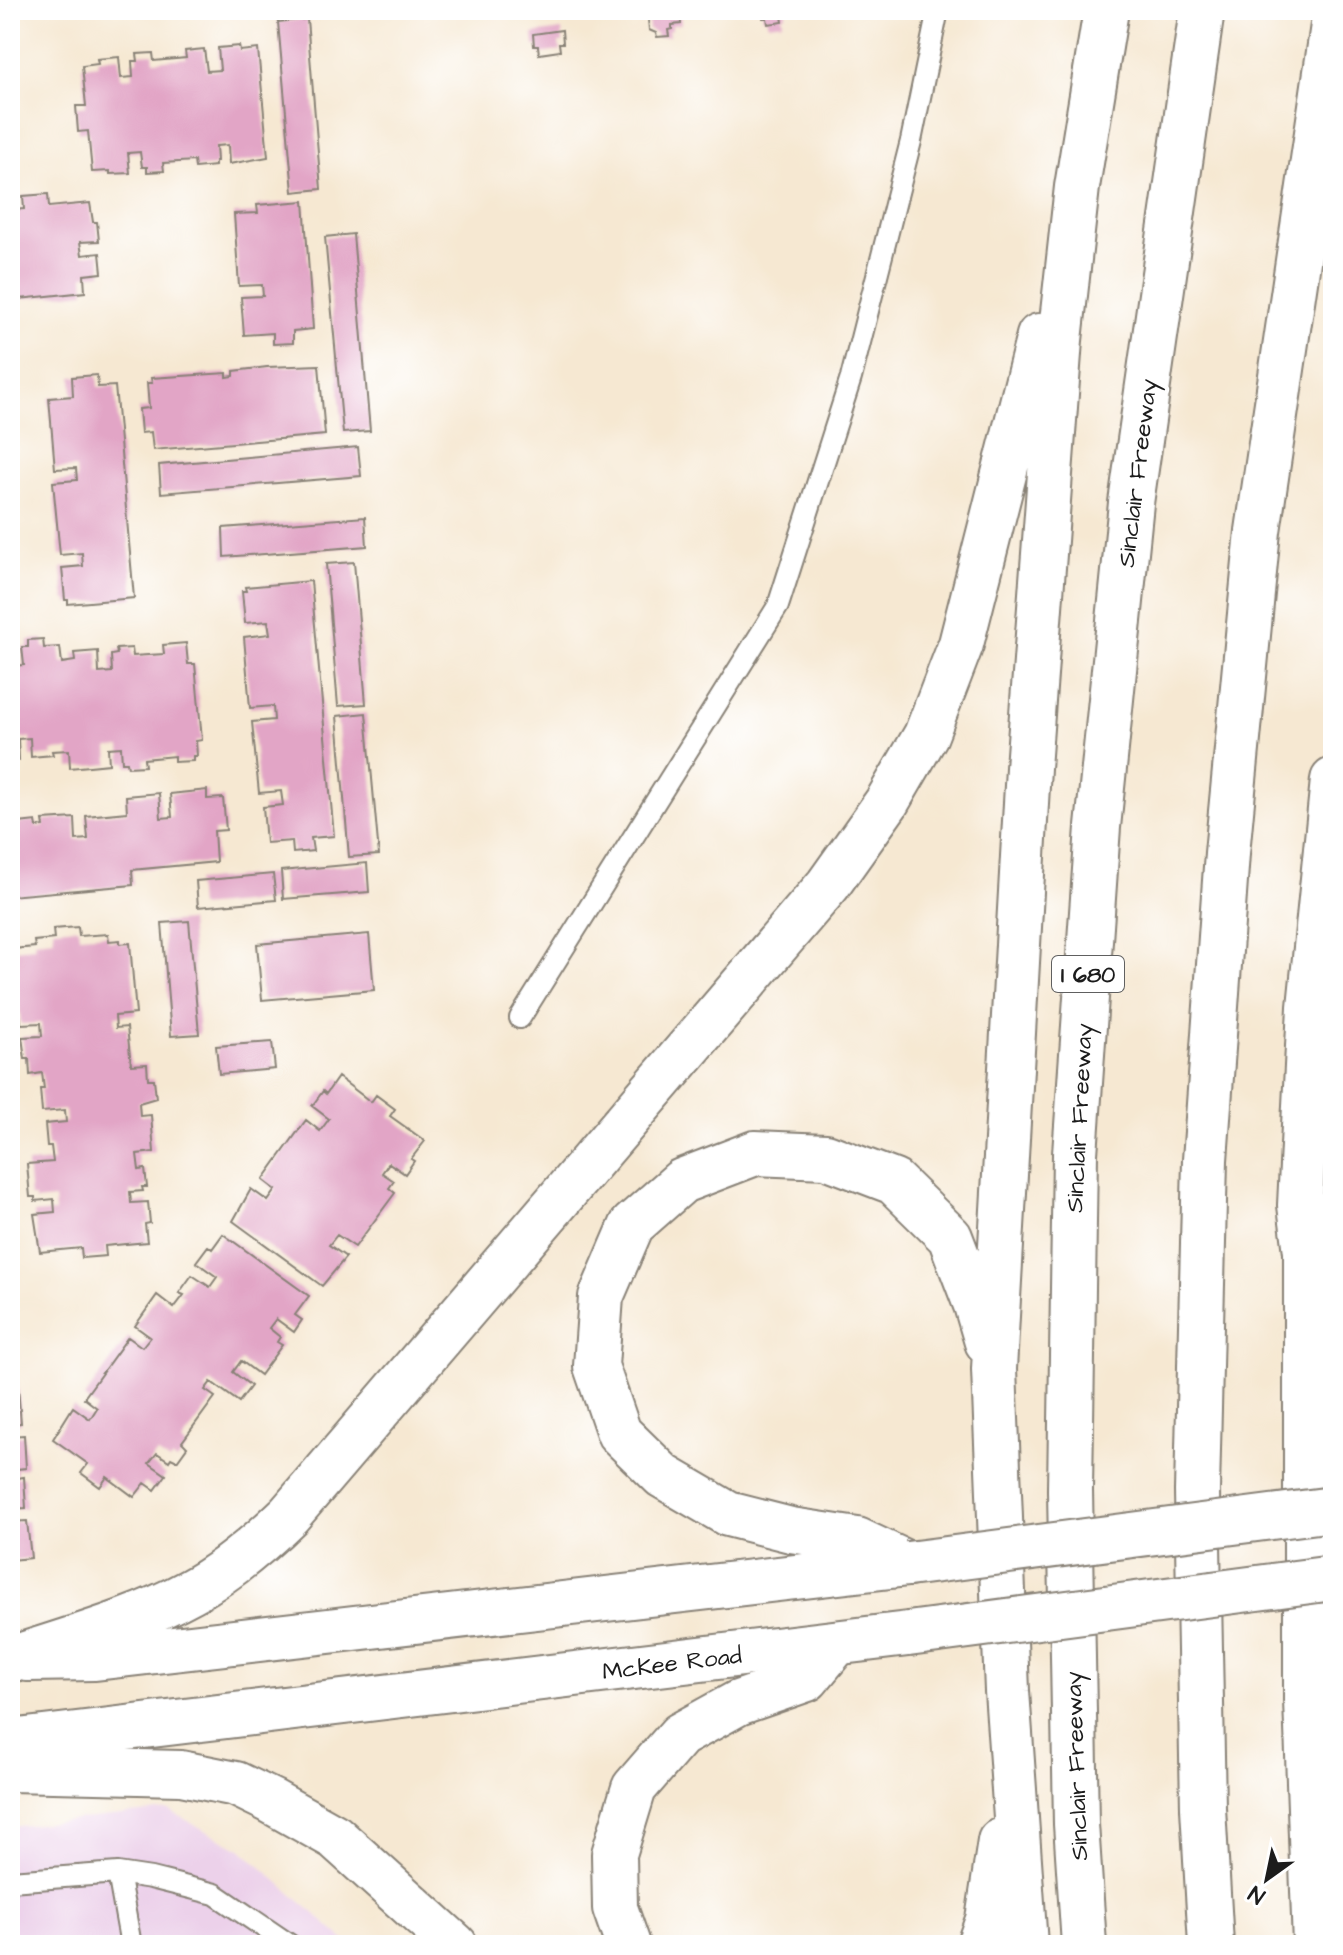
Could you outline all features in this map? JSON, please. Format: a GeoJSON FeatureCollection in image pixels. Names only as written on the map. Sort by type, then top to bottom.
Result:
{"type":"FeatureCollection","features":[{"type":"Feature","properties":{"kind":"main road"},"geometry":{"type":"LineString","coordinates":[[1025,1945],[1007,1691],[994,1369],[1028,768],[1060,340],[1077,187],[1106,10]]}},
{"type":"Feature","properties":{"kind":"main road","name":"Sinclair Freeway"},"geometry":{"type":"LineString","coordinates":[[1084,1945],[1076,1824],[1070,1490],[1075,1154],[1098,827],[1131,503],[1202,10]]}},
{"type":"Feature","properties":{"kind":"main road"},"geometry":{"type":"LineString","coordinates":[[1211,1945],[1203,1808],[1197,1491],[1205,1160],[1227,853],[1258,531],[1333,25]]}},
{"type":"Feature","properties":{"kind":"main road"},"geometry":{"type":"LineString","coordinates":[[10,1659],[119,1622],[192,1591],[265,1539],[289,1515],[828,885],[887,802],[926,735],[961,644],[1077,187]]}},
{"type":"Feature","properties":{"kind":"main road"},"geometry":{"type":"LineString","coordinates":[[1315,1945],[1306,1700],[1306,1252],[1300,1205],[1310,1007],[1333,780]]}},
{"type":"Feature","properties":{"kind":"main road"},"geometry":{"type":"LineString","coordinates":[[908,1564],[857,1540],[791,1530],[728,1514],[663,1476],[619,1433],[596,1366],[601,1297],[632,1225],[682,1181],[755,1153],[826,1156],[894,1182],[950,1237],[976,1305],[994,1369]]}},
{"type":"Feature","properties":{"kind":"main road"},"geometry":{"type":"LineString","coordinates":[[1306,1252],[1333,1184]]}},
{"type":"Feature","properties":{"kind":"main road"},"geometry":{"type":"LineString","coordinates":[[10,1659],[95,1658],[908,1564],[1333,1509]]}},
{"type":"Feature","properties":{"kind":"main road","name":"McKee Road"},"geometry":{"type":"LineString","coordinates":[[10,1742],[836,1644],[1333,1578]]}},
{"type":"Feature","properties":{"kind":"main road"},"geometry":{"type":"LineString","coordinates":[[628,1945],[615,1908],[614,1854],[634,1788],[680,1735],[738,1703],[807,1679],[836,1644]]}},
{"type":"Feature","properties":{"kind":"main road"},"geometry":{"type":"LineString","coordinates":[[979,1945],[988,1920],[999,1857],[1007,1691]]}},
{"type":"Feature","properties":{"kind":"main road"},"geometry":{"type":"LineString","coordinates":[[1306,1700],[1325,1851],[1333,1869]]}},
{"type":"Feature","properties":{"kind":"main road"},"geometry":{"type":"LineString","coordinates":[[10,1769],[181,1773],[236,1784],[335,1837],[455,1945]]}},
{"type":"Feature","properties":{"kind":"lane"},"geometry":{"type":"LineString","coordinates":[[520,1018],[778,606],[851,378],[911,141],[938,10]]}},
{"type":"Feature","properties":{"kind":"lane"},"geometry":{"type":"LineString","coordinates":[[118,1873],[131,1945]]}},
{"type":"Feature","properties":{"kind":"lane"},"geometry":{"type":"LineString","coordinates":[[10,1881],[118,1873],[151,1878],[215,1894],[290,1945]]}},
{"type":"Feature","properties":{"kind":"shaded area"},"geometry":{"type":"Polygon","coordinates":[[[168,1810],[242,1850],[350,1945],[10,1945],[10,1827],[168,1810]]]}},
{"type":"Feature","properties":{"kind":"building"},"geometry":{"type":"Polygon","coordinates":[[[762,10],[785,10],[786,15],[782,16],[783,22],[768,24],[762,10]]]}},
{"type":"Feature","properties":{"kind":"building"},"geometry":{"type":"Polygon","coordinates":[[[680,14],[681,24],[672,25],[672,29],[668,30],[669,36],[657,37],[649,30],[648,19],[680,14]]]}},
{"type":"Feature","properties":{"kind":"building"},"geometry":{"type":"Polygon","coordinates":[[[307,19],[321,189],[293,192],[278,22],[307,19]]]}},
{"type":"Feature","properties":{"kind":"building"},"geometry":{"type":"Polygon","coordinates":[[[562,30],[560,51],[539,54],[538,46],[534,46],[533,34],[562,30]]]}},
{"type":"Feature","properties":{"kind":"building"},"geometry":{"type":"Polygon","coordinates":[[[239,46],[240,51],[258,49],[268,157],[229,164],[228,145],[216,146],[215,166],[195,168],[194,161],[163,163],[164,171],[147,172],[147,167],[142,167],[140,152],[128,153],[130,173],[92,172],[88,131],[78,132],[76,106],[86,106],[82,66],[98,64],[97,59],[119,57],[121,78],[133,77],[132,61],[138,61],[137,54],[153,53],[154,61],[186,58],[185,51],[204,49],[207,71],[220,70],[218,48],[239,46]]]}},
{"type":"Feature","properties":{"kind":"building"},"geometry":{"type":"Polygon","coordinates":[[[48,194],[49,207],[90,203],[93,222],[97,222],[99,241],[80,242],[82,255],[100,253],[102,273],[84,275],[85,292],[10,300],[10,210],[24,209],[23,196],[48,194]]]}},
{"type":"Feature","properties":{"kind":"building"},"geometry":{"type":"Polygon","coordinates":[[[304,201],[313,329],[293,331],[293,343],[273,344],[273,333],[244,335],[241,297],[263,296],[262,285],[239,286],[234,214],[258,213],[257,205],[304,201]]]}},
{"type":"Feature","properties":{"kind":"building"},"geometry":{"type":"Polygon","coordinates":[[[353,234],[370,431],[343,433],[325,237],[353,234]]]}},
{"type":"Feature","properties":{"kind":"building"},"geometry":{"type":"Polygon","coordinates":[[[319,365],[325,435],[153,450],[151,432],[141,433],[139,409],[149,408],[147,383],[152,383],[151,378],[227,373],[227,377],[234,376],[234,371],[319,365]]]}},
{"type":"Feature","properties":{"kind":"building"},"geometry":{"type":"Polygon","coordinates":[[[97,375],[98,387],[115,386],[134,598],[68,604],[62,568],[83,566],[82,553],[60,555],[53,482],[77,480],[76,468],[55,469],[49,398],[73,396],[72,377],[97,375]]]}},
{"type":"Feature","properties":{"kind":"building"},"geometry":{"type":"Polygon","coordinates":[[[358,447],[361,476],[161,493],[159,465],[358,447]]]}},
{"type":"Feature","properties":{"kind":"building"},"geometry":{"type":"Polygon","coordinates":[[[365,517],[367,546],[224,557],[223,528],[365,517]]]}},
{"type":"Feature","properties":{"kind":"building"},"geometry":{"type":"Polygon","coordinates":[[[354,562],[366,704],[338,706],[326,564],[354,562]]]}},
{"type":"Feature","properties":{"kind":"building"},"geometry":{"type":"Polygon","coordinates":[[[311,581],[334,836],[311,838],[313,851],[293,853],[292,841],[266,843],[263,807],[283,805],[281,791],[259,793],[252,722],[274,720],[273,706],[250,708],[244,637],[270,634],[268,621],[245,623],[242,591],[246,591],[245,587],[311,581]]]}},
{"type":"Feature","properties":{"kind":"building"},"geometry":{"type":"Polygon","coordinates":[[[43,639],[44,648],[60,647],[62,663],[75,661],[74,653],[98,651],[99,673],[112,672],[111,655],[117,654],[116,649],[132,648],[133,656],[164,654],[163,645],[186,643],[188,664],[195,664],[202,740],[196,741],[197,756],[193,756],[193,761],[174,762],[174,756],[144,759],[145,766],[128,767],[127,762],[122,762],[121,747],[108,748],[109,764],[70,768],[69,750],[31,757],[30,738],[18,739],[19,760],[10,761],[10,666],[24,665],[22,647],[28,647],[28,640],[43,639]]]}},
{"type":"Feature","properties":{"kind":"building"},"geometry":{"type":"Polygon","coordinates":[[[366,713],[379,855],[349,857],[337,716],[366,713]]]}},
{"type":"Feature","properties":{"kind":"building"},"geometry":{"type":"Polygon","coordinates":[[[207,790],[207,799],[223,798],[226,830],[214,831],[216,862],[132,870],[133,885],[10,896],[10,824],[36,821],[37,827],[44,826],[43,820],[75,818],[76,840],[88,839],[86,816],[127,812],[126,796],[159,793],[161,818],[172,817],[170,794],[207,790]]]}},
{"type":"Feature","properties":{"kind":"building"},"geometry":{"type":"Polygon","coordinates":[[[367,863],[369,892],[283,899],[281,871],[367,863]]]}},
{"type":"Feature","properties":{"kind":"building"},"geometry":{"type":"Polygon","coordinates":[[[273,874],[276,900],[198,907],[196,881],[273,874]]]}},
{"type":"Feature","properties":{"kind":"building"},"geometry":{"type":"Polygon","coordinates":[[[189,921],[199,1034],[171,1036],[162,923],[189,921]]]}},
{"type":"Feature","properties":{"kind":"building"},"geometry":{"type":"Polygon","coordinates":[[[78,927],[79,936],[108,934],[109,941],[130,943],[136,1014],[115,1016],[116,1028],[127,1027],[131,1065],[147,1064],[148,1079],[154,1079],[156,1098],[139,1103],[140,1116],[151,1115],[154,1152],[137,1154],[139,1170],[145,1169],[147,1187],[142,1187],[143,1191],[130,1192],[131,1203],[148,1202],[150,1223],[145,1224],[147,1242],[105,1246],[106,1256],[82,1258],[81,1248],[40,1252],[34,1214],[55,1212],[54,1199],[35,1201],[35,1197],[30,1197],[27,1164],[53,1162],[51,1146],[47,1146],[45,1124],[66,1122],[65,1110],[42,1112],[42,1073],[30,1075],[22,1037],[42,1036],[41,1023],[21,1024],[13,949],[35,947],[34,941],[54,939],[53,929],[78,927]]]}},
{"type":"Feature","properties":{"kind":"building"},"geometry":{"type":"Polygon","coordinates":[[[369,934],[374,990],[262,1000],[257,944],[369,934]]]}},
{"type":"Feature","properties":{"kind":"building"},"geometry":{"type":"Polygon","coordinates":[[[272,1042],[275,1069],[219,1074],[216,1046],[272,1042]]]}},
{"type":"Feature","properties":{"kind":"building"},"geometry":{"type":"Polygon","coordinates":[[[338,1077],[371,1102],[376,1095],[395,1109],[390,1116],[425,1141],[411,1159],[414,1161],[405,1174],[389,1163],[382,1173],[394,1181],[389,1188],[395,1193],[355,1247],[337,1235],[329,1245],[346,1257],[322,1286],[233,1221],[251,1189],[268,1201],[276,1190],[263,1180],[306,1120],[320,1131],[329,1119],[312,1106],[323,1091],[326,1094],[338,1077]]]}},
{"type":"Feature","properties":{"kind":"building"},"geometry":{"type":"Polygon","coordinates":[[[223,1234],[309,1296],[295,1315],[302,1320],[294,1332],[276,1319],[269,1328],[280,1337],[277,1342],[282,1345],[260,1375],[241,1361],[233,1372],[251,1386],[239,1402],[211,1382],[205,1390],[215,1397],[182,1442],[187,1447],[177,1461],[171,1458],[169,1461],[157,1453],[149,1463],[166,1475],[155,1490],[145,1483],[134,1497],[107,1477],[100,1487],[81,1473],[88,1464],[53,1439],[73,1407],[90,1419],[97,1408],[84,1398],[128,1337],[142,1347],[150,1337],[135,1326],[157,1295],[174,1308],[184,1295],[179,1293],[192,1275],[210,1287],[217,1277],[196,1262],[208,1246],[212,1249],[223,1234]]]}},
{"type":"Feature","properties":{"kind":"building"},"geometry":{"type":"Polygon","coordinates":[[[10,1351],[15,1351],[21,1423],[10,1424],[10,1351]]]}},
{"type":"Feature","properties":{"kind":"building"},"geometry":{"type":"Polygon","coordinates":[[[24,1435],[26,1468],[17,1469],[17,1478],[24,1477],[26,1508],[10,1509],[10,1436],[24,1435]]]}},
{"type":"Feature","properties":{"kind":"building"},"geometry":{"type":"Polygon","coordinates":[[[27,1521],[31,1558],[10,1560],[10,1522],[27,1521]]]}}]}
